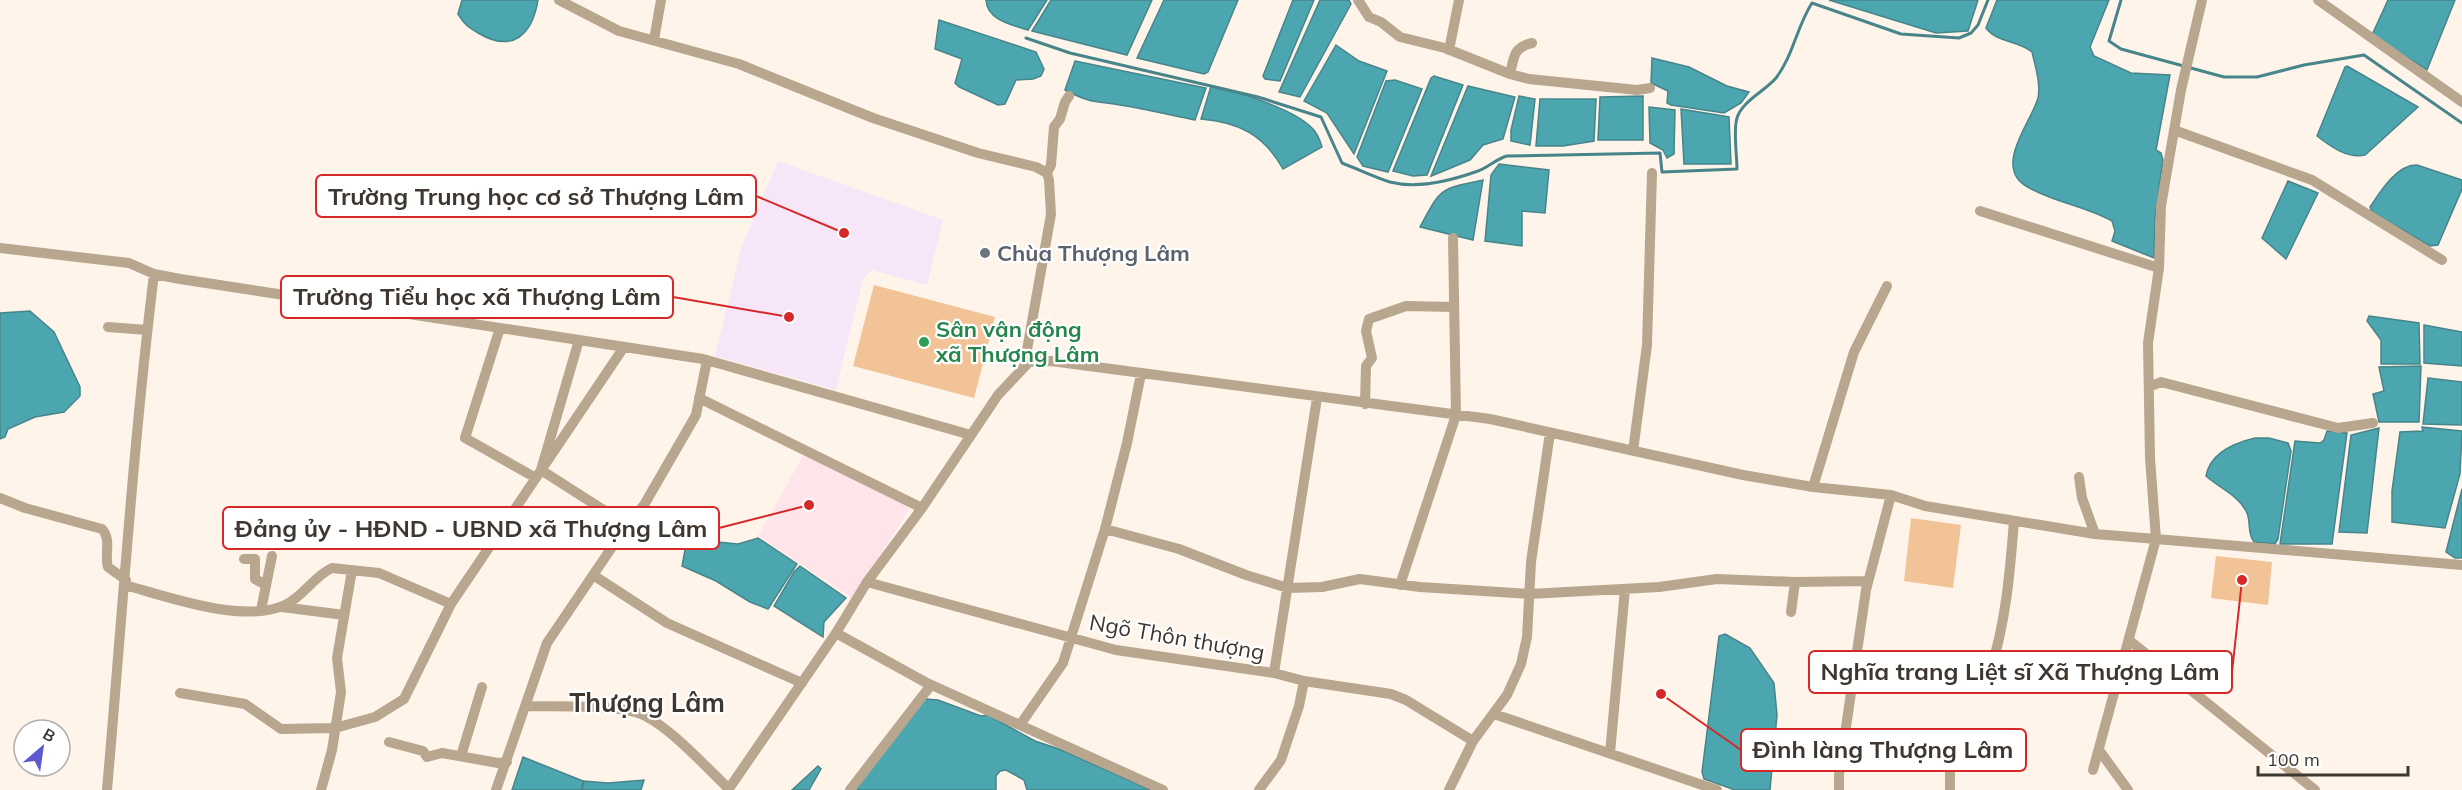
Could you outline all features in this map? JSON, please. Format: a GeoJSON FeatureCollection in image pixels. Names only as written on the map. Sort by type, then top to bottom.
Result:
{"type":"FeatureCollection","features":[{"type":"Feature","properties":{"kind":"street"},"geometry":{"type":"LineString","coordinates":[[559,0],[619,31],[739,64],[873,117],[978,153],[1036,167],[1047,173]]}},
{"type":"Feature","properties":{"kind":"street"},"geometry":{"type":"LineString","coordinates":[[654,40],[661,0]]}},
{"type":"Feature","properties":{"kind":"street"},"geometry":{"type":"LineString","coordinates":[[1358,0],[1369,17],[1381,22],[1400,37],[1449,50],[1510,75],[1637,90],[1650,88]]}},
{"type":"Feature","properties":{"kind":"street"},"geometry":{"type":"LineString","coordinates":[[1449,50],[1459,0]]}},
{"type":"Feature","properties":{"kind":"street"},"geometry":{"type":"LineString","coordinates":[[2093,770],[2157,538],[2150,458],[2148,343],[2159,268],[2161,206],[2184,75],[2202,0]]}},
{"type":"Feature","properties":{"kind":"street"},"geometry":{"type":"LineString","coordinates":[[2318,0],[2462,102]]}},
{"type":"Feature","properties":{"kind":"street"},"geometry":{"type":"LineString","coordinates":[[1510,75],[1515,53],[1521,45],[1532,43]]}},
{"type":"Feature","properties":{"kind":"street"},"geometry":{"type":"LineString","coordinates":[[1024,368],[1051,214],[1047,173],[1051,165],[1054,126],[1060,119],[1069,96]]}},
{"type":"Feature","properties":{"kind":"street"},"geometry":{"type":"LineString","coordinates":[[2174,130],[2312,180],[2442,260]]}},
{"type":"Feature","properties":{"kind":"street"},"geometry":{"type":"LineString","coordinates":[[1633,451],[1647,345],[1653,173]]}},
{"type":"Feature","properties":{"kind":"street"},"geometry":{"type":"LineString","coordinates":[[1980,211],[2159,268]]}},
{"type":"Feature","properties":{"kind":"street"},"geometry":{"type":"LineString","coordinates":[[1400,585],[1456,415],[1453,238]]}},
{"type":"Feature","properties":{"kind":"street"},"geometry":{"type":"LineString","coordinates":[[0,248],[129,263],[153,274],[707,360],[971,435]]}},
{"type":"Feature","properties":{"kind":"street"},"geometry":{"type":"LineString","coordinates":[[107,790],[126,583],[138,400],[153,274]]}},
{"type":"Feature","properties":{"kind":"street"},"geometry":{"type":"LineString","coordinates":[[1814,487],[1854,352],[1887,286]]}},
{"type":"Feature","properties":{"kind":"street"},"geometry":{"type":"LineString","coordinates":[[1365,404],[1366,366],[1372,358],[1366,331],[1369,319],[1406,306],[1454,306]]}},
{"type":"Feature","properties":{"kind":"street"},"geometry":{"type":"LineString","coordinates":[[108,327],[147,330]]}},
{"type":"Feature","properties":{"kind":"street"},"geometry":{"type":"LineString","coordinates":[[500,328],[465,438],[539,474],[627,525]]}},
{"type":"Feature","properties":{"kind":"street"},"geometry":{"type":"LineString","coordinates":[[539,474],[579,340]]}},
{"type":"Feature","properties":{"kind":"street"},"geometry":{"type":"LineString","coordinates":[[180,693],[245,704],[281,729],[335,728],[375,717],[404,699],[451,604],[624,346]]}},
{"type":"Feature","properties":{"kind":"street"},"geometry":{"type":"LineString","coordinates":[[496,790],[547,643],[627,525],[644,505],[696,415],[707,360]]}},
{"type":"Feature","properties":{"kind":"street"},"geometry":{"type":"LineString","coordinates":[[526,706],[602,708],[639,713],[656,722],[729,789],[836,633],[867,582],[922,508],[998,396],[1029,362],[1051,362],[1490,419],[1743,475],[1814,487],[1891,495],[1925,506],[2094,534],[2462,565]]}},
{"type":"Feature","properties":{"kind":"street"},"geometry":{"type":"LineString","coordinates":[[1020,725],[1064,663],[1070,637],[1105,529],[1127,443],[1141,374]]}},
{"type":"Feature","properties":{"kind":"street"},"geometry":{"type":"LineString","coordinates":[[2149,387],[2161,382],[2338,428],[2373,423]]}},
{"type":"Feature","properties":{"kind":"street"},"geometry":{"type":"LineString","coordinates":[[699,398],[922,508]]}},
{"type":"Feature","properties":{"kind":"street"},"geometry":{"type":"LineString","coordinates":[[1274,674],[1317,398]]}},
{"type":"Feature","properties":{"kind":"street"},"geometry":{"type":"LineString","coordinates":[[1449,790],[1473,741],[1507,695],[1521,664],[1527,637],[1531,562],[1550,434]]}},
{"type":"Feature","properties":{"kind":"street"},"geometry":{"type":"LineString","coordinates":[[2079,477],[2082,498],[2094,534]]}},
{"type":"Feature","properties":{"kind":"street"},"geometry":{"type":"LineString","coordinates":[[1839,790],[1839,775],[1869,581],[1891,495]]}},
{"type":"Feature","properties":{"kind":"street"},"geometry":{"type":"LineString","coordinates":[[0,498],[25,508],[102,530],[107,539],[108,567],[126,583],[221,611],[282,607],[344,615]]}},
{"type":"Feature","properties":{"kind":"street"},"geometry":{"type":"LineString","coordinates":[[1990,672],[1998,648],[2009,591],[2014,521]]}},
{"type":"Feature","properties":{"kind":"street"},"geometry":{"type":"LineString","coordinates":[[1105,529],[1179,549],[1246,575],[1288,588],[1322,587],[1360,579],[1400,585],[1529,594],[1659,587],[1717,579],[1794,582],[1869,581]]}},
{"type":"Feature","properties":{"kind":"street"},"geometry":{"type":"LineString","coordinates":[[261,610],[272,556]]}},
{"type":"Feature","properties":{"kind":"street"},"geometry":{"type":"LineString","coordinates":[[244,559],[255,560],[255,579],[266,585]]}},
{"type":"Feature","properties":{"kind":"street"},"geometry":{"type":"LineString","coordinates":[[282,607],[294,600],[332,568],[379,573],[451,604]]}},
{"type":"Feature","properties":{"kind":"street"},"geometry":{"type":"LineString","coordinates":[[321,790],[341,692],[337,658],[352,570]]}},
{"type":"Feature","properties":{"kind":"street"},"geometry":{"type":"LineString","coordinates":[[593,575],[667,623],[802,682]]}},
{"type":"Feature","properties":{"kind":"street","name":"Ngõ Thôn thượng"},"geometry":{"type":"LineString","coordinates":[[867,582],[1116,650],[1391,694],[1406,700],[1473,741]]}},
{"type":"Feature","properties":{"kind":"street"},"geometry":{"type":"LineString","coordinates":[[1791,612],[1794,582]]}},
{"type":"Feature","properties":{"kind":"street"},"geometry":{"type":"LineString","coordinates":[[1610,753],[1625,589]]}},
{"type":"Feature","properties":{"kind":"street"},"geometry":{"type":"LineString","coordinates":[[836,633],[932,685],[1164,790]]}},
{"type":"Feature","properties":{"kind":"street"},"geometry":{"type":"LineString","coordinates":[[2130,641],[2315,790]]}},
{"type":"Feature","properties":{"kind":"street"},"geometry":{"type":"LineString","coordinates":[[1259,790],[1281,760],[1299,706],[1304,681]]}},
{"type":"Feature","properties":{"kind":"street"},"geometry":{"type":"LineString","coordinates":[[850,790],[932,685]]}},
{"type":"Feature","properties":{"kind":"street"},"geometry":{"type":"LineString","coordinates":[[461,756],[482,687]]}},
{"type":"Feature","properties":{"kind":"street"},"geometry":{"type":"LineString","coordinates":[[1494,714],[1714,790]]}},
{"type":"Feature","properties":{"kind":"street"},"geometry":{"type":"LineString","coordinates":[[389,742],[423,751],[427,757],[442,753],[498,763],[507,762]]}},
{"type":"Feature","properties":{"kind":"street"},"geometry":{"type":"LineString","coordinates":[[2099,750],[2128,790]]}},
{"type":"Feature","properties":{"kind":"street"},"geometry":{"type":"LineString","coordinates":[[1950,769],[1950,790]]}},
{"type":"Feature","properties":{"kind":"shaded area"},"geometry":{"type":"Polygon","coordinates":[[[778,161],[943,220],[927,285],[872,270],[863,279],[836,390],[715,356],[742,245],[778,161]]]}},
{"type":"Feature","properties":{"kind":"shaded area","name":"Sân vận động xã Thượng Lâm"},"geometry":{"type":"Polygon","coordinates":[[[874,285],[995,317],[974,398],[853,366],[874,285]]]}},
{"type":"Feature","properties":{"kind":"shaded area"},"geometry":{"type":"Polygon","coordinates":[[[804,454],[911,506],[853,599],[758,536],[804,454]]]}},
{"type":"Feature","properties":{"kind":"shaded area"},"geometry":{"type":"Polygon","coordinates":[[[1911,518],[1961,525],[1953,588],[1904,581],[1911,518]]]}},
{"type":"Feature","properties":{"kind":"shaded area"},"geometry":{"type":"Polygon","coordinates":[[[2216,556],[2272,562],[2268,605],[2211,598],[2216,556]]]}},
{"type":"Feature","properties":{"kind":"water"},"geometry":{"type":"Polygon","coordinates":[[[462,0],[538,0],[531,23],[525,32],[510,41],[501,41],[478,33],[465,23],[458,14],[462,0]]]}},
{"type":"Feature","properties":{"kind":"water"},"geometry":{"type":"Polygon","coordinates":[[[986,0],[1047,0],[1028,30],[995,17],[987,7],[986,0]]]}},
{"type":"Feature","properties":{"kind":"water"},"geometry":{"type":"Polygon","coordinates":[[[1051,0],[1152,0],[1127,55],[1032,31],[1051,0]]]}},
{"type":"Feature","properties":{"kind":"water"},"geometry":{"type":"Polygon","coordinates":[[[1164,0],[1238,0],[1208,72],[1204,74],[1137,58],[1164,0]]]}},
{"type":"Feature","properties":{"kind":"water"},"geometry":{"type":"Polygon","coordinates":[[[1293,0],[1314,0],[1280,81],[1265,79],[1263,76],[1293,0]]]}},
{"type":"Feature","properties":{"kind":"water"},"geometry":{"type":"Polygon","coordinates":[[[1320,0],[1349,0],[1351,4],[1300,97],[1279,92],[1320,0]]]}},
{"type":"Feature","properties":{"kind":"water"},"geometry":{"type":"Polygon","coordinates":[[[1829,0],[1978,0],[1968,31],[1936,33],[1829,0]]]}},
{"type":"Feature","properties":{"kind":"water"},"geometry":{"type":"Polygon","coordinates":[[[1997,0],[2109,0],[2090,47],[2094,56],[2131,73],[2170,75],[2156,150],[2161,153],[2163,160],[2155,218],[2154,258],[2112,241],[2115,231],[2112,221],[2036,191],[2026,186],[2017,177],[2013,167],[2014,155],[2017,143],[2038,98],[2038,81],[2032,52],[1996,36],[1986,28],[1997,0]]]}},
{"type":"Feature","properties":{"kind":"water"},"geometry":{"type":"Polygon","coordinates":[[[2388,0],[2455,0],[2427,70],[2372,35],[2388,0]]]}},
{"type":"Feature","properties":{"kind":"water"},"geometry":{"type":"Polygon","coordinates":[[[939,20],[1036,52],[1044,69],[1041,76],[1016,80],[1005,104],[998,105],[959,87],[955,83],[962,59],[935,49],[939,20]]]}},
{"type":"Feature","properties":{"kind":"water"},"geometry":{"type":"Polygon","coordinates":[[[1336,45],[1359,61],[1387,71],[1354,154],[1327,113],[1304,101],[1336,45]]]}},
{"type":"Feature","properties":{"kind":"water"},"geometry":{"type":"Polygon","coordinates":[[[1652,58],[1689,67],[1727,86],[1749,92],[1741,103],[1724,113],[1671,105],[1667,103],[1668,91],[1651,83],[1652,58]]]}},
{"type":"Feature","properties":{"kind":"water"},"geometry":{"type":"Polygon","coordinates":[[[1075,61],[1206,88],[1195,120],[1092,101],[1065,90],[1075,61]]]}},
{"type":"Feature","properties":{"kind":"water"},"geometry":{"type":"Polygon","coordinates":[[[2347,66],[2418,107],[2365,155],[2346,154],[2317,136],[2347,66]]]}},
{"type":"Feature","properties":{"kind":"water"},"geometry":{"type":"Polygon","coordinates":[[[1434,76],[1463,85],[1427,175],[1413,176],[1393,171],[1431,78],[1434,76]]]}},
{"type":"Feature","properties":{"kind":"water"},"geometry":{"type":"Polygon","coordinates":[[[1395,80],[1422,89],[1388,172],[1363,166],[1357,157],[1386,81],[1395,80]]]}},
{"type":"Feature","properties":{"kind":"water"},"geometry":{"type":"Polygon","coordinates":[[[1211,86],[1249,96],[1303,120],[1318,136],[1322,147],[1283,169],[1268,147],[1249,132],[1227,123],[1201,119],[1211,86]]]}},
{"type":"Feature","properties":{"kind":"water"},"geometry":{"type":"Polygon","coordinates":[[[1468,86],[1515,97],[1503,139],[1483,145],[1470,160],[1431,176],[1468,86]]]}},
{"type":"Feature","properties":{"kind":"water"},"geometry":{"type":"Polygon","coordinates":[[[1519,96],[1535,99],[1530,145],[1511,141],[1511,130],[1519,96]]]}},
{"type":"Feature","properties":{"kind":"water"},"geometry":{"type":"Polygon","coordinates":[[[1643,96],[1643,140],[1598,140],[1600,97],[1643,96]]]}},
{"type":"Feature","properties":{"kind":"water"},"geometry":{"type":"Polygon","coordinates":[[[1540,99],[1596,99],[1594,141],[1563,146],[1536,146],[1540,99]]]}},
{"type":"Feature","properties":{"kind":"water"},"geometry":{"type":"Polygon","coordinates":[[[1649,107],[1675,110],[1674,154],[1667,158],[1663,150],[1650,143],[1649,107]]]}},
{"type":"Feature","properties":{"kind":"water"},"geometry":{"type":"Polygon","coordinates":[[[1681,109],[1729,117],[1731,164],[1684,164],[1681,109]]]}},
{"type":"Feature","properties":{"kind":"water"},"geometry":{"type":"Polygon","coordinates":[[[1499,164],[1549,170],[1545,213],[1522,211],[1522,246],[1485,241],[1491,175],[1499,164]]]}},
{"type":"Feature","properties":{"kind":"water"},"geometry":{"type":"Polygon","coordinates":[[[2417,165],[2462,180],[2462,189],[2438,245],[2430,246],[2372,212],[2370,207],[2396,174],[2410,166],[2417,165]]]}},
{"type":"Feature","properties":{"kind":"water"},"geometry":{"type":"Polygon","coordinates":[[[1483,180],[1473,240],[1420,227],[1443,192],[1483,180]]]}},
{"type":"Feature","properties":{"kind":"water"},"geometry":{"type":"Polygon","coordinates":[[[2288,181],[2318,193],[2286,259],[2262,238],[2288,181]]]}},
{"type":"Feature","properties":{"kind":"water"},"geometry":{"type":"Polygon","coordinates":[[[30,311],[54,332],[80,387],[80,396],[64,412],[35,417],[8,429],[5,437],[0,439],[0,313],[30,311]]]}},
{"type":"Feature","properties":{"kind":"water"},"geometry":{"type":"Polygon","coordinates":[[[2369,316],[2419,323],[2420,364],[2381,364],[2381,340],[2367,321],[2369,316]]]}},
{"type":"Feature","properties":{"kind":"water"},"geometry":{"type":"Polygon","coordinates":[[[2424,325],[2462,332],[2462,366],[2424,363],[2424,325]]]}},
{"type":"Feature","properties":{"kind":"water"},"geometry":{"type":"Polygon","coordinates":[[[2421,366],[2419,422],[2379,422],[2373,394],[2384,391],[2379,367],[2421,366]]]}},
{"type":"Feature","properties":{"kind":"water"},"geometry":{"type":"Polygon","coordinates":[[[2428,378],[2462,382],[2462,425],[2423,424],[2428,378]]]}},
{"type":"Feature","properties":{"kind":"water"},"geometry":{"type":"Polygon","coordinates":[[[2422,427],[2462,431],[2460,474],[2445,528],[2392,522],[2392,491],[2400,432],[2423,431],[2422,427]]]}},
{"type":"Feature","properties":{"kind":"water"},"geometry":{"type":"Polygon","coordinates":[[[2379,428],[2367,533],[2339,532],[2351,435],[2379,428]]]}},
{"type":"Feature","properties":{"kind":"water"},"geometry":{"type":"Polygon","coordinates":[[[2327,431],[2347,433],[2332,544],[2280,544],[2295,441],[2320,443],[2324,440],[2327,431]]]}},
{"type":"Feature","properties":{"kind":"water"},"geometry":{"type":"Polygon","coordinates":[[[2255,438],[2269,438],[2288,443],[2291,451],[2278,539],[2275,544],[2254,542],[2250,534],[2248,515],[2243,506],[2206,476],[2212,461],[2224,450],[2255,438]]]}},
{"type":"Feature","properties":{"kind":"water"},"geometry":{"type":"Polygon","coordinates":[[[2462,489],[2462,558],[2455,558],[2446,552],[2462,489]]]}},
{"type":"Feature","properties":{"kind":"water"},"geometry":{"type":"Polygon","coordinates":[[[758,538],[797,564],[768,609],[682,566],[687,539],[738,544],[758,538]]]}},
{"type":"Feature","properties":{"kind":"water"},"geometry":{"type":"Polygon","coordinates":[[[800,566],[846,598],[824,622],[823,637],[774,606],[800,566]]]}},
{"type":"Feature","properties":{"kind":"water"},"geometry":{"type":"Polygon","coordinates":[[[1725,634],[1750,648],[1774,683],[1777,715],[1770,790],[1735,790],[1704,779],[1702,772],[1719,636],[1725,634]]]}},
{"type":"Feature","properties":{"kind":"water"},"geometry":{"type":"Polygon","coordinates":[[[925,699],[938,700],[981,716],[988,715],[1035,741],[1059,749],[1151,790],[1027,790],[1024,780],[1006,770],[1000,771],[996,776],[996,790],[857,790],[859,784],[925,699]]]}},
{"type":"Feature","properties":{"kind":"water"},"geometry":{"type":"Polygon","coordinates":[[[523,757],[583,781],[581,790],[512,790],[523,757]]]}},
{"type":"Feature","properties":{"kind":"water"},"geometry":{"type":"Polygon","coordinates":[[[818,766],[821,769],[809,790],[792,790],[818,766]]]}},
{"type":"Feature","properties":{"kind":"water"},"geometry":{"type":"Polygon","coordinates":[[[644,780],[641,790],[582,790],[584,781],[608,783],[644,780]]]}},
{"type":"Feature","properties":{"kind":"waterway"},"geometry":{"type":"LineString","coordinates":[[1026,38],[1070,53],[1258,97],[1321,117],[1342,163],[1390,182],[1423,184],[1468,174],[1507,156],[1660,153],[1662,172],[1737,169],[1735,129],[1737,118],[1744,106],[1771,83],[1782,69],[1812,3],[1901,34],[1959,38],[1971,33],[1978,25],[1988,0]]}},
{"type":"Feature","properties":{"kind":"waterway"},"geometry":{"type":"LineString","coordinates":[[2121,0],[2109,41],[2121,49],[2224,77],[2257,77],[2304,65],[2364,55],[2462,123]]}},
{"type":"Feature","properties":{"kind":"place","name":"Trường Trung học cơ sở Thượng Lâm"},"geometry":{"type":"Point","coordinates":[844,233]}},
{"type":"Feature","properties":{"kind":"place","name":"Chùa Thượng Lâm"},"geometry":{"type":"Point","coordinates":[985,253]}},
{"type":"Feature","properties":{"kind":"place","name":"Trường Tiểu học xã Thượng Lâm"},"geometry":{"type":"Point","coordinates":[789,317]}},
{"type":"Feature","properties":{"kind":"place","name":"Sân vận động xã Thượng Lâm"},"geometry":{"type":"Point","coordinates":[924,342]}},
{"type":"Feature","properties":{"kind":"place","name":"Đảng ủy - HĐND - UBND xã Thượng Lâm"},"geometry":{"type":"Point","coordinates":[809,505]}},
{"type":"Feature","properties":{"kind":"place","name":"Nghĩa trang Liệt sĩ Xã Thượng Lâm"},"geometry":{"type":"Point","coordinates":[2242,580]}},
{"type":"Feature","properties":{"kind":"place","name":"Đình làng Thượng Lâm"},"geometry":{"type":"Point","coordinates":[1661,694]}},
{"type":"Feature","properties":{"kind":"district","name":"Thượng Lâm"},"geometry":{"type":"Point","coordinates":[647,702]}}]}
